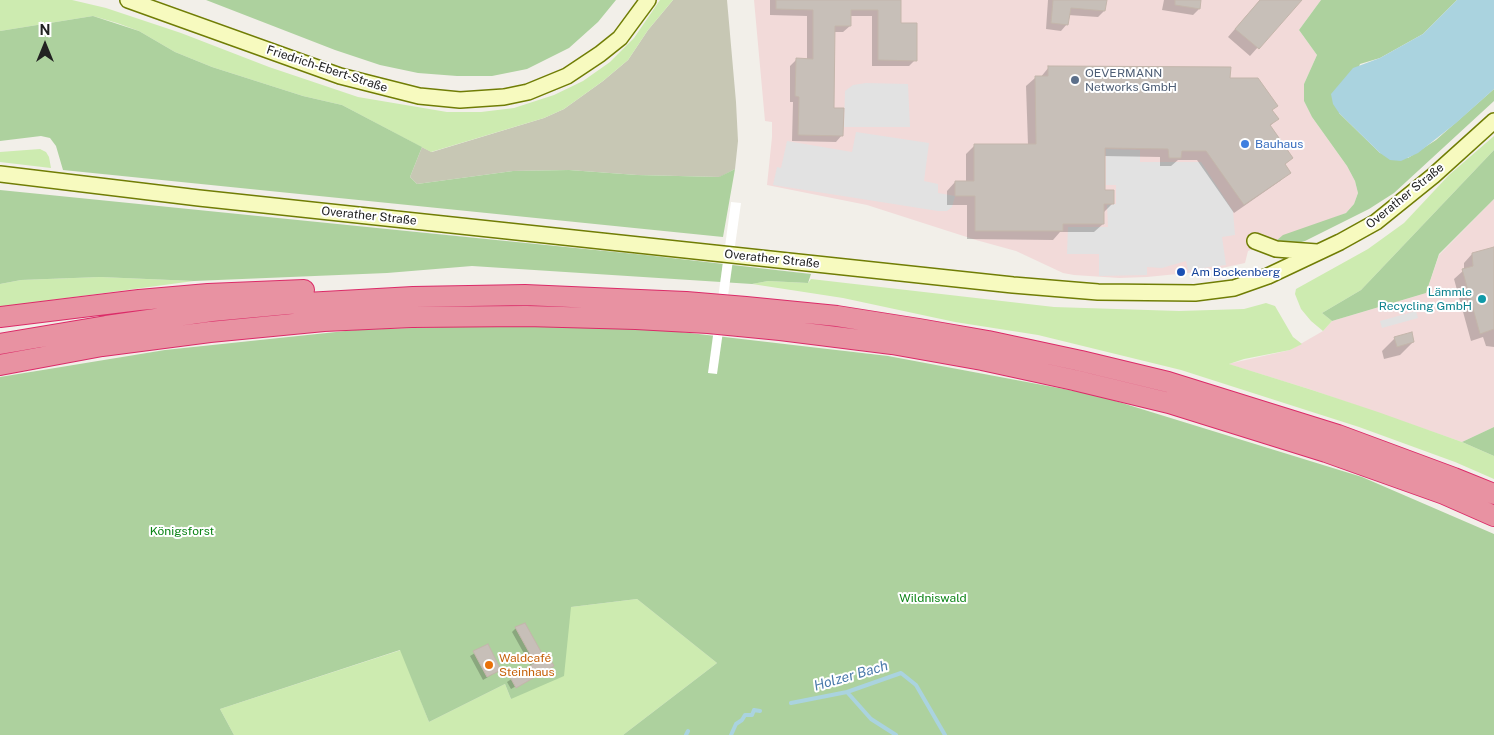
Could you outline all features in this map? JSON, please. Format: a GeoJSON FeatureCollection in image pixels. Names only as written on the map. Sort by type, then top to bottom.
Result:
{"type":"FeatureCollection","features":[{"type":"Feature","properties":{"kind":"highway"},"geometry":{"type":"LineString","coordinates":[[0,317],[139,300],[208,294],[450,287],[525,295]]}},
{"type":"Feature","properties":{"kind":"highway"},"geometry":{"type":"LineString","coordinates":[[0,344],[106,326],[250,307],[413,297],[525,295],[746,306],[837,316],[998,343],[1168,382],[1338,435],[1411,461],[1494,494]]}},
{"type":"Feature","properties":{"kind":"highway"},"geometry":{"type":"LineString","coordinates":[[0,364],[102,346],[227,330],[412,317],[526,316],[607,318],[708,323],[771,329],[892,344],[1033,370],[1168,403],[1326,452],[1444,494],[1494,516]]}},
{"type":"Feature","properties":{"kind":"main road","name":"Friedrich-Ebert-Straße"},"geometry":{"type":"LineString","coordinates":[[128,0],[347,78],[419,96],[460,100],[504,97],[528,92],[567,76],[620,38],[648,0]]}},
{"type":"Feature","properties":{"kind":"main road","name":"Overather Straße"},"geometry":{"type":"LineString","coordinates":[[0,174],[199,198],[930,276],[1081,291],[1163,294],[1234,288],[1268,276],[1321,252],[1376,222],[1433,176],[1494,121]]}},
{"type":"Feature","properties":{"kind":"main road"},"geometry":{"type":"LineString","coordinates":[[1255,240],[1276,249],[1321,252]]}},
{"type":"Feature","properties":{"kind":"shaded area"},"geometry":{"type":"Polygon","coordinates":[[[673,0],[727,0],[738,141],[735,169],[720,177],[637,175],[569,170],[513,171],[417,184],[410,177],[422,147],[432,152],[544,118],[564,109],[628,60],[648,30],[673,0]]]}},
{"type":"Feature","properties":{"kind":"shaded area"},"geometry":{"type":"Polygon","coordinates":[[[754,0],[1321,0],[1299,30],[1317,55],[1304,84],[1304,101],[1312,117],[1347,166],[1355,181],[1358,193],[1354,204],[1346,213],[1248,251],[1245,263],[1208,271],[1119,278],[1063,273],[1016,251],[867,205],[767,185],[772,122],[765,121],[754,0]]]}},
{"type":"Feature","properties":{"kind":"shaded area"},"geometry":{"type":"Polygon","coordinates":[[[866,83],[908,84],[910,127],[844,127],[845,91],[853,85],[866,83]]]}},
{"type":"Feature","properties":{"kind":"shaded area"},"geometry":{"type":"Polygon","coordinates":[[[856,132],[929,143],[924,181],[938,184],[938,193],[955,196],[952,207],[947,211],[938,211],[773,185],[777,167],[781,168],[787,141],[852,152],[856,132]]]}},
{"type":"Feature","properties":{"kind":"shaded area"},"geometry":{"type":"Polygon","coordinates":[[[1106,149],[1140,150],[1140,162],[1201,162],[1233,211],[1235,235],[1222,237],[1226,265],[1188,270],[1186,261],[1162,268],[1147,267],[1147,275],[1099,276],[1099,254],[1067,254],[1068,227],[1108,227],[1107,205],[1116,204],[1116,185],[1106,185],[1106,149]]]}},
{"type":"Feature","properties":{"kind":"shaded area"},"geometry":{"type":"Polygon","coordinates":[[[1494,199],[1494,427],[1462,442],[1312,390],[1228,364],[1290,350],[1323,331],[1332,321],[1426,293],[1439,255],[1494,199]]]}},
{"type":"Feature","properties":{"kind":"shaded area"},"geometry":{"type":"Polygon","coordinates":[[[1416,311],[1418,318],[1382,328],[1380,321],[1416,311]]]}},
{"type":"Feature","properties":{"kind":"green space"},"geometry":{"type":"Polygon","coordinates":[[[0,0],[72,0],[106,8],[181,33],[269,67],[358,97],[447,112],[481,112],[514,108],[554,95],[583,81],[610,62],[634,38],[660,0],[673,0],[648,30],[628,60],[564,109],[544,118],[431,152],[342,105],[303,96],[212,67],[175,52],[139,31],[93,16],[0,31],[0,0]]]}},
{"type":"Feature","properties":{"kind":"green space"},"geometry":{"type":"Polygon","coordinates":[[[206,0],[616,0],[598,22],[569,48],[527,69],[492,76],[457,76],[418,73],[380,65],[335,50],[206,0]]]}},
{"type":"Feature","properties":{"kind":"green space"},"geometry":{"type":"Polygon","coordinates":[[[1321,0],[1457,0],[1423,34],[1380,58],[1360,64],[1339,113],[1380,153],[1408,158],[1436,140],[1494,89],[1494,101],[1394,193],[1369,209],[1305,241],[1291,245],[1282,245],[1276,241],[1283,235],[1346,213],[1354,204],[1358,193],[1355,181],[1347,166],[1312,117],[1304,101],[1304,84],[1317,55],[1299,30],[1321,0]]]}},
{"type":"Feature","properties":{"kind":"green space"},"geometry":{"type":"Polygon","coordinates":[[[93,16],[139,31],[175,52],[212,67],[303,96],[342,105],[422,147],[410,177],[417,184],[513,171],[569,170],[637,175],[719,177],[735,169],[723,237],[63,170],[56,146],[50,138],[41,136],[0,141],[0,31],[93,16]]]}},
{"type":"Feature","properties":{"kind":"green space"},"geometry":{"type":"Polygon","coordinates":[[[1494,136],[1494,150],[1361,290],[1322,313],[1332,321],[1323,331],[1311,321],[1301,309],[1295,294],[1296,289],[1368,249],[1404,223],[1449,175],[1494,136]]]}},
{"type":"Feature","properties":{"kind":"green space"},"geometry":{"type":"Polygon","coordinates":[[[40,149],[46,152],[49,157],[51,168],[0,162],[0,152],[40,149]]]}},
{"type":"Feature","properties":{"kind":"green space"},"geometry":{"type":"Polygon","coordinates":[[[1494,150],[1494,199],[1439,254],[1426,293],[1332,321],[1322,313],[1361,290],[1494,150]]]}},
{"type":"Feature","properties":{"kind":"green space"},"geometry":{"type":"Polygon","coordinates":[[[0,190],[645,255],[811,274],[808,283],[768,281],[752,284],[472,266],[387,273],[194,281],[100,277],[21,280],[0,284],[0,190]]]}},
{"type":"Feature","properties":{"kind":"green space"},"geometry":{"type":"Polygon","coordinates":[[[100,277],[194,281],[0,307],[0,284],[21,280],[100,277]]]}},
{"type":"Feature","properties":{"kind":"green space"},"geometry":{"type":"Polygon","coordinates":[[[811,279],[1054,307],[1179,311],[1244,309],[1266,303],[1275,306],[1293,337],[1302,344],[1290,350],[1244,359],[1229,364],[1378,412],[1462,442],[1494,456],[1494,479],[1455,462],[1359,427],[1181,370],[1038,335],[955,322],[843,298],[752,284],[768,281],[808,283],[811,279]]]}},
{"type":"Feature","properties":{"kind":"green space","name":"Königsforst"},"geometry":{"type":"Polygon","coordinates":[[[500,325],[664,330],[888,356],[1096,395],[1362,477],[1494,534],[1494,735],[623,735],[717,663],[637,599],[571,607],[564,676],[511,699],[505,684],[429,722],[400,650],[220,709],[234,735],[0,735],[0,377],[165,350],[355,330],[500,325]]]}},
{"type":"Feature","properties":{"kind":"green space"},"geometry":{"type":"Polygon","coordinates":[[[1494,427],[1494,456],[1462,442],[1494,427]]]}},
{"type":"Feature","properties":{"kind":"green space"},"geometry":{"type":"Polygon","coordinates":[[[637,599],[717,663],[623,735],[234,735],[220,709],[401,650],[429,722],[505,684],[511,699],[571,607],[637,599]]]}},
{"type":"Feature","properties":{"kind":"water"},"geometry":{"type":"Polygon","coordinates":[[[1457,0],[1494,0],[1494,89],[1456,123],[1418,153],[1401,161],[1390,160],[1380,153],[1339,113],[1333,104],[1331,94],[1353,68],[1380,58],[1423,34],[1457,0]]]}},
{"type":"Feature","properties":{"kind":"pier"},"geometry":{"type":"Polygon","coordinates":[[[731,202],[741,203],[717,374],[708,373],[731,202]]]}},
{"type":"Feature","properties":{"kind":"building"},"geometry":{"type":"Polygon","coordinates":[[[776,0],[901,0],[901,23],[917,23],[917,61],[878,60],[878,10],[851,10],[851,26],[835,26],[834,108],[844,108],[843,136],[798,135],[799,97],[795,96],[796,58],[813,59],[813,10],[776,9],[776,0]]]}},
{"type":"Feature","properties":{"kind":"building"},"geometry":{"type":"Polygon","coordinates":[[[1053,0],[1107,0],[1105,11],[1071,8],[1068,25],[1051,23],[1053,0]]]}},
{"type":"Feature","properties":{"kind":"building"},"geometry":{"type":"Polygon","coordinates":[[[1175,0],[1201,0],[1200,9],[1175,5],[1175,0]]]}},
{"type":"Feature","properties":{"kind":"building"},"geometry":{"type":"Polygon","coordinates":[[[1260,0],[1302,0],[1259,49],[1235,29],[1260,0]]]}},
{"type":"Feature","properties":{"kind":"building"},"geometry":{"type":"Polygon","coordinates":[[[1048,66],[1231,67],[1230,78],[1258,78],[1278,106],[1272,110],[1279,119],[1270,125],[1293,158],[1285,164],[1291,173],[1244,205],[1206,151],[1182,151],[1181,158],[1169,158],[1168,149],[1105,148],[1105,190],[1114,190],[1114,204],[1104,204],[1104,224],[1063,224],[1063,231],[975,231],[975,196],[955,196],[955,181],[974,181],[974,144],[1036,144],[1035,76],[1048,76],[1048,66]]]}},
{"type":"Feature","properties":{"kind":"building","name":"Lämmle Recycling GmbH"},"geometry":{"type":"Polygon","coordinates":[[[1494,247],[1494,329],[1480,334],[1462,269],[1473,266],[1472,253],[1494,247]]]}},
{"type":"Feature","properties":{"kind":"building"},"geometry":{"type":"Polygon","coordinates":[[[1412,332],[1414,342],[1397,347],[1394,337],[1412,332]]]}},
{"type":"Feature","properties":{"kind":"building"},"geometry":{"type":"Polygon","coordinates":[[[525,623],[544,657],[548,655],[554,666],[516,688],[510,677],[535,663],[515,627],[525,623]]]}},
{"type":"Feature","properties":{"kind":"building"},"geometry":{"type":"Polygon","coordinates":[[[488,644],[501,670],[487,677],[473,651],[488,644]]]}},
{"type":"Feature","properties":{"kind":"waterway","name":"Holzer Bach"},"geometry":{"type":"LineString","coordinates":[[791,703],[847,692],[901,673],[916,685],[945,735]]}},
{"type":"Feature","properties":{"kind":"waterway"},"geometry":{"type":"LineString","coordinates":[[847,692],[871,719],[896,735]]}},
{"type":"Feature","properties":{"kind":"waterway","name":"Holzer Bach"},"geometry":{"type":"LineString","coordinates":[[731,735],[736,724],[745,715],[752,715],[754,710],[760,711]]}},
{"type":"Feature","properties":{"kind":"waterway"},"geometry":{"type":"LineString","coordinates":[[686,735],[688,731]]}},
{"type":"Feature","properties":{"kind":"place","name":"OEVERMANN Networks GmbH"},"geometry":{"type":"Point","coordinates":[1075,80]}},
{"type":"Feature","properties":{"kind":"place","name":"Bauhaus"},"geometry":{"type":"Point","coordinates":[1245,144]}},
{"type":"Feature","properties":{"kind":"place","name":"Am Bockenberg"},"geometry":{"type":"Point","coordinates":[1181,272]}},
{"type":"Feature","properties":{"kind":"place","name":"Lämmle Recycling GmbH"},"geometry":{"type":"Point","coordinates":[1482,299]}},
{"type":"Feature","properties":{"kind":"place","name":"Waldcafé Steinhaus"},"geometry":{"type":"Point","coordinates":[489,665]}},
{"type":"Feature","properties":{"kind":"park label","name":"Wildniswald"},"geometry":{"type":"Point","coordinates":[933,598]}}]}
